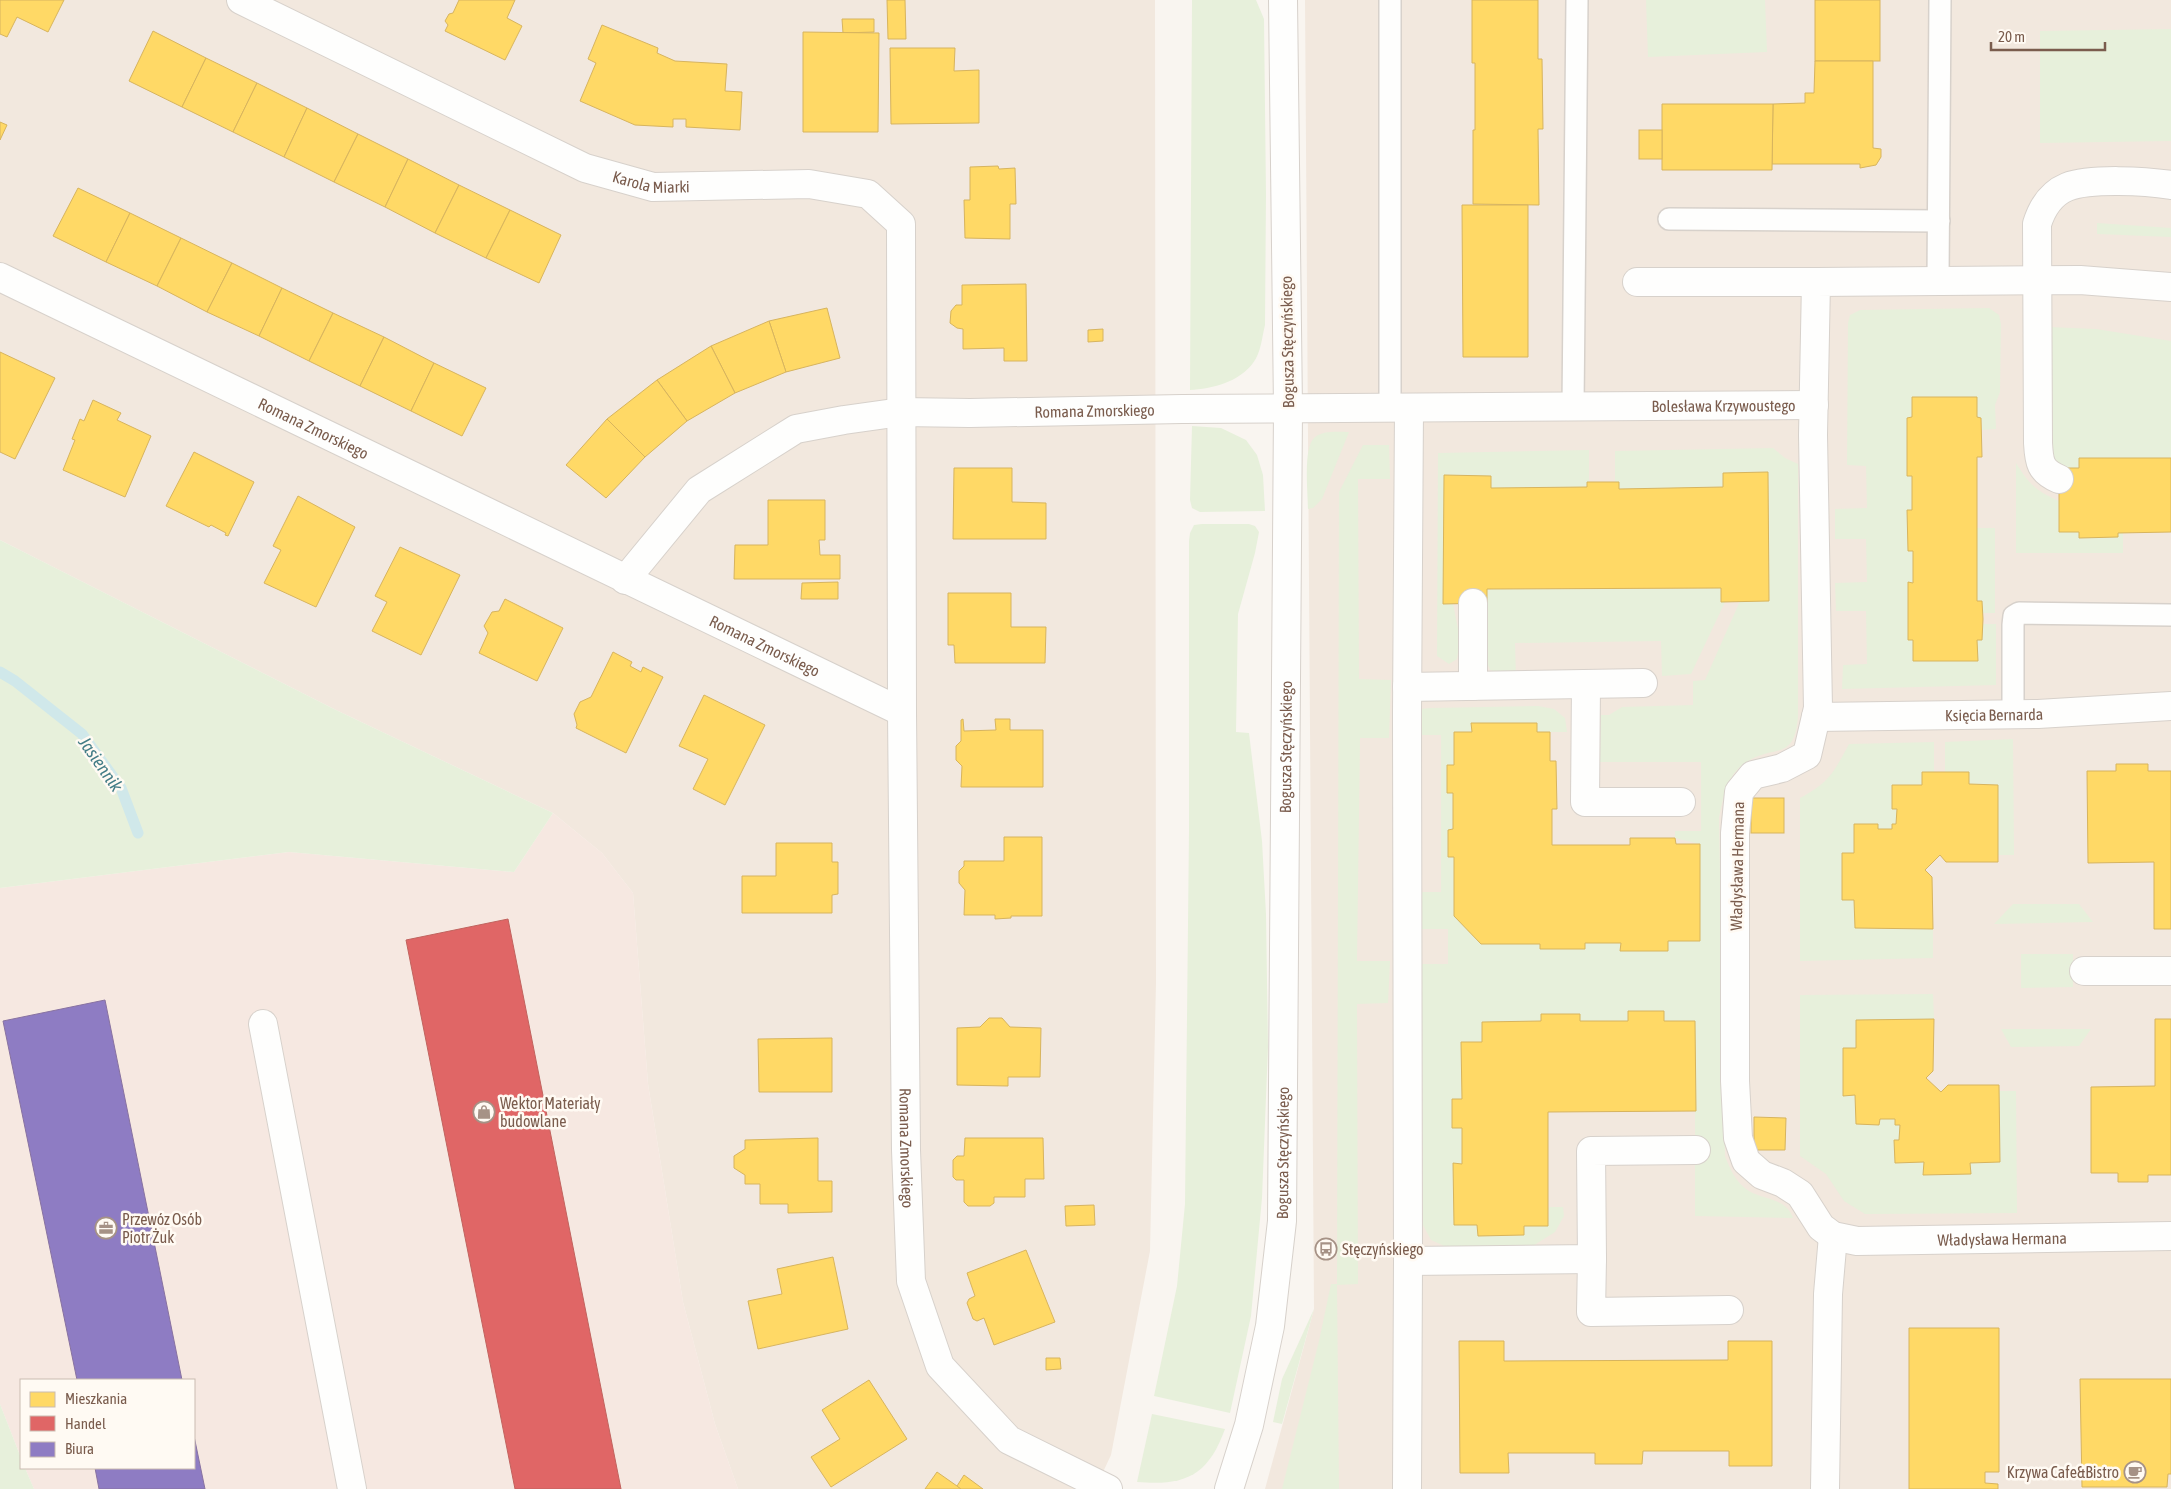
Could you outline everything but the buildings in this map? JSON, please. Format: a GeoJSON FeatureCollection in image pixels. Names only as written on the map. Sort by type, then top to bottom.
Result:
{"type":"FeatureCollection","features":[{"type":"Feature","properties":{"kind":"street","name":"Karola Miarki"},"geometry":{"type":"LineString","coordinates":[[241,0],[585,168],[653,187],[809,184],[868,194],[901,224],[901,412]]}},
{"type":"Feature","properties":{"kind":"street","name":"Bogusza Stęczyńskiego"},"geometry":{"type":"LineString","coordinates":[[1229,1489],[1249,1425],[1270,1326],[1282,1221],[1288,409],[1283,0]]}},
{"type":"Feature","properties":{"kind":"street"},"geometry":{"type":"LineString","coordinates":[[2059,479],[2048,474],[2039,460],[2037,224],[2042,208],[2068,186],[2115,182],[2171,185]]}},
{"type":"Feature","properties":{"kind":"street","name":"Romana Zmorskiego"},"geometry":{"type":"LineString","coordinates":[[0,277],[902,712]]}},
{"type":"Feature","properties":{"kind":"street"},"geometry":{"type":"LineString","coordinates":[[1636,282],[2094,280],[2171,287]]}},
{"type":"Feature","properties":{"kind":"street","name":"Bolesława Krzywoustego"},"geometry":{"type":"LineString","coordinates":[[1288,409],[1814,405],[1816,282]]}},
{"type":"Feature","properties":{"kind":"street","name":"Władysława Hermana"},"geometry":{"type":"LineString","coordinates":[[1814,405],[1818,708],[1807,754],[1782,768],[1753,775],[1738,792],[1735,833],[1735,1081],[1738,1138],[1746,1161],[1762,1175],[1783,1183],[1800,1194],[1821,1227],[1834,1236],[1857,1241],[2171,1236]]}},
{"type":"Feature","properties":{"kind":"street","name":"Romana Zmorskiego"},"geometry":{"type":"LineString","coordinates":[[625,580],[699,490],[796,429],[901,412],[970,413],[1288,409]]}},
{"type":"Feature","properties":{"kind":"street"},"geometry":{"type":"LineString","coordinates":[[1399,409],[1407,687],[1407,1489]]}},
{"type":"Feature","properties":{"kind":"street","name":"Romana Zmorskiego"},"geometry":{"type":"LineString","coordinates":[[901,412],[906,1150],[911,1281],[940,1366],[1009,1440],[1108,1489]]}},
{"type":"Feature","properties":{"kind":"street"},"geometry":{"type":"LineString","coordinates":[[1473,603],[1473,686]]}},
{"type":"Feature","properties":{"kind":"street"},"geometry":{"type":"LineString","coordinates":[[1407,687],[1643,684]]}},
{"type":"Feature","properties":{"kind":"street"},"geometry":{"type":"LineString","coordinates":[[1586,685],[1585,802],[1681,802]]}},
{"type":"Feature","properties":{"kind":"street","name":"Księcia Bernarda"},"geometry":{"type":"LineString","coordinates":[[1816,717],[2013,714],[2171,706]]}},
{"type":"Feature","properties":{"kind":"street"},"geometry":{"type":"LineString","coordinates":[[2084,971],[2171,971]]}},
{"type":"Feature","properties":{"kind":"street"},"geometry":{"type":"LineString","coordinates":[[263,1024],[352,1489]]}},
{"type":"Feature","properties":{"kind":"street"},"geometry":{"type":"LineString","coordinates":[[1696,1150],[1590,1151],[1591,1312],[1730,1310]]}},
{"type":"Feature","properties":{"kind":"street"},"geometry":{"type":"LineString","coordinates":[[1825,1489],[1828,1294],[1834,1236]]}},
{"type":"Feature","properties":{"kind":"street"},"geometry":{"type":"LineString","coordinates":[[1408,1261],[1592,1259]]}},
{"type":"Feature","properties":{"kind":"lane"},"geometry":{"type":"LineString","coordinates":[[1390,0],[1399,409]]}},
{"type":"Feature","properties":{"kind":"lane"},"geometry":{"type":"LineString","coordinates":[[1573,407],[1576,0]]}},
{"type":"Feature","properties":{"kind":"lane"},"geometry":{"type":"LineString","coordinates":[[1938,280],[1940,0]]}},
{"type":"Feature","properties":{"kind":"lane"},"geometry":{"type":"LineString","coordinates":[[1668,219],[1939,221]]}},
{"type":"Feature","properties":{"kind":"lane"},"geometry":{"type":"LineString","coordinates":[[2013,714],[2014,616],[2019,613],[2171,615]]}},
{"type":"Feature","properties":{"kind":"shaded area"},"geometry":{"type":"Polygon","coordinates":[[[0,0],[1155,0],[1156,983],[1150,1251],[1111,1455],[1095,1489],[738,1489],[715,1424],[683,1302],[648,1084],[633,893],[602,853],[553,813],[336,710],[0,540],[0,0]]]}},
{"type":"Feature","properties":{"kind":"shaded area"},"geometry":{"type":"Polygon","coordinates":[[[1305,0],[2171,0],[2171,1489],[1265,1489],[1314,1309],[1305,0]]]}},
{"type":"Feature","properties":{"kind":"shaded area"},"geometry":{"type":"Polygon","coordinates":[[[553,813],[602,853],[633,893],[648,1084],[683,1302],[715,1424],[738,1489],[34,1489],[25,1469],[195,1469],[195,1379],[20,1379],[20,1455],[0,1404],[0,888],[289,852],[514,872],[553,813]]]}},
{"type":"Feature","properties":{"kind":"green space"},"geometry":{"type":"Polygon","coordinates":[[[1192,0],[1256,0],[1264,19],[1266,195],[1265,325],[1258,355],[1247,370],[1233,380],[1216,386],[1190,390],[1192,0]]]}},
{"type":"Feature","properties":{"kind":"green space"},"geometry":{"type":"Polygon","coordinates":[[[1646,0],[1765,0],[1767,52],[1648,57],[1646,0]]]}},
{"type":"Feature","properties":{"kind":"green space"},"geometry":{"type":"Polygon","coordinates":[[[2171,29],[2171,141],[2040,143],[2040,31],[2171,29]]]}},
{"type":"Feature","properties":{"kind":"green space"},"geometry":{"type":"Polygon","coordinates":[[[2097,223],[2171,228],[2171,237],[2097,234],[2097,223]]]}},
{"type":"Feature","properties":{"kind":"green space"},"geometry":{"type":"Polygon","coordinates":[[[1989,308],[1999,315],[2001,324],[2000,392],[1995,405],[1996,429],[1982,430],[1981,418],[1977,417],[1976,397],[1912,397],[1912,417],[1907,418],[1907,475],[1912,476],[1912,510],[1907,510],[1908,551],[1913,551],[1913,583],[1908,583],[1908,640],[1913,640],[1913,661],[1977,661],[1977,640],[1982,640],[1983,624],[1996,624],[1996,685],[1842,689],[1843,665],[1867,664],[1866,611],[1836,611],[1835,583],[1867,582],[1866,539],[1835,539],[1835,509],[1867,508],[1866,466],[1847,465],[1848,323],[1850,315],[1860,310],[1989,308]]]}},
{"type":"Feature","properties":{"kind":"green space"},"geometry":{"type":"Polygon","coordinates":[[[2048,327],[2096,329],[2171,341],[2171,458],[2079,458],[2079,468],[2059,468],[2052,457],[2048,327]]]}},
{"type":"Feature","properties":{"kind":"green space"},"geometry":{"type":"Polygon","coordinates":[[[1192,426],[1221,428],[1246,440],[1257,455],[1263,475],[1265,511],[1200,512],[1192,508],[1190,500],[1192,426]]]}},
{"type":"Feature","properties":{"kind":"green space"},"geometry":{"type":"Polygon","coordinates":[[[1331,432],[1349,432],[1322,499],[1313,508],[1308,509],[1307,461],[1308,451],[1314,438],[1317,435],[1331,432]]]}},
{"type":"Feature","properties":{"kind":"green space"},"geometry":{"type":"Polygon","coordinates":[[[1363,445],[1389,445],[1390,479],[1358,479],[1359,679],[1391,680],[1389,738],[1360,738],[1357,961],[1390,961],[1388,1003],[1357,1004],[1358,1284],[1337,1285],[1339,1489],[1282,1489],[1319,1341],[1331,1284],[1337,1284],[1339,492],[1363,445]]]}},
{"type":"Feature","properties":{"kind":"green space"},"geometry":{"type":"Polygon","coordinates":[[[1773,448],[1785,458],[1798,464],[1798,717],[1796,731],[1792,741],[1787,746],[1781,750],[1755,757],[1745,763],[1734,774],[1727,788],[1719,818],[1725,1156],[1734,1175],[1744,1188],[1780,1203],[1790,1211],[1793,1218],[1695,1216],[1695,1021],[1664,1021],[1664,1011],[1628,1021],[1580,1021],[1579,1014],[1542,1014],[1541,1021],[1482,1022],[1482,1042],[1461,1042],[1462,1099],[1452,1100],[1452,1128],[1462,1128],[1462,1164],[1453,1164],[1454,1225],[1477,1225],[1478,1236],[1524,1235],[1524,1226],[1548,1226],[1549,1207],[1563,1207],[1564,1216],[1555,1232],[1528,1249],[1451,1249],[1431,1240],[1423,1225],[1422,1005],[1416,964],[1448,964],[1448,929],[1416,929],[1416,892],[1441,892],[1441,735],[1416,735],[1417,713],[1421,709],[1430,708],[1538,706],[1554,709],[1565,718],[1567,732],[1537,732],[1471,724],[1472,732],[1454,765],[1447,765],[1447,793],[1453,793],[1453,829],[1448,830],[1448,857],[1454,857],[1454,916],[1481,944],[1540,944],[1541,949],[1584,949],[1585,943],[1621,943],[1620,950],[1668,941],[1700,941],[1700,844],[1675,838],[1675,831],[1701,831],[1701,762],[1600,762],[1601,715],[1609,715],[1622,707],[1693,705],[1693,681],[1705,680],[1740,601],[1769,601],[1768,473],[1723,473],[1723,487],[1619,489],[1619,482],[1615,482],[1615,451],[1773,448]]]}},
{"type":"Feature","properties":{"kind":"green space"},"geometry":{"type":"Polygon","coordinates":[[[1589,450],[1589,482],[1587,487],[1491,488],[1491,476],[1444,476],[1453,604],[1460,639],[1457,659],[1449,664],[1437,656],[1438,453],[1589,450]]]}},
{"type":"Feature","properties":{"kind":"green space"},"geometry":{"type":"Polygon","coordinates":[[[2016,463],[2034,486],[2044,494],[2059,501],[2059,532],[2079,532],[2080,538],[2117,537],[2118,533],[2123,532],[2123,553],[2016,553],[2016,463]]]}},
{"type":"Feature","properties":{"kind":"green space"},"geometry":{"type":"Polygon","coordinates":[[[1249,524],[1255,526],[1259,532],[1238,614],[1236,732],[1249,733],[1262,841],[1266,914],[1268,1047],[1262,1198],[1251,1316],[1230,1413],[1154,1396],[1177,1286],[1185,1204],[1189,830],[1189,541],[1194,525],[1249,524]]]}},
{"type":"Feature","properties":{"kind":"green space"},"geometry":{"type":"Polygon","coordinates":[[[1977,528],[1995,528],[1995,613],[1982,613],[1982,601],[1977,601],[1977,528]]]}},
{"type":"Feature","properties":{"kind":"green space"},"geometry":{"type":"Polygon","coordinates":[[[0,540],[336,710],[553,813],[514,872],[289,852],[0,888],[0,540]]]}},
{"type":"Feature","properties":{"kind":"green space"},"geometry":{"type":"Polygon","coordinates":[[[1721,588],[1721,601],[1725,602],[1691,674],[1662,676],[1661,641],[1515,643],[1516,678],[1490,670],[1486,660],[1487,589],[1721,588]]]}},
{"type":"Feature","properties":{"kind":"green space"},"geometry":{"type":"Polygon","coordinates":[[[2013,739],[2014,855],[1998,855],[1998,785],[1969,784],[1945,772],[1945,742],[2013,739]]]}},
{"type":"Feature","properties":{"kind":"green space"},"geometry":{"type":"Polygon","coordinates":[[[1934,742],[1934,772],[1922,773],[1922,785],[1892,785],[1892,808],[1897,809],[1896,824],[1892,824],[1892,829],[1878,829],[1877,824],[1854,824],[1855,928],[1933,929],[1933,958],[1800,961],[1800,798],[1810,793],[1830,776],[1849,744],[1934,742]]]}},
{"type":"Feature","properties":{"kind":"green space"},"geometry":{"type":"Polygon","coordinates":[[[2013,904],[2079,904],[2093,922],[1994,924],[2013,904]]]}},
{"type":"Feature","properties":{"kind":"green space"},"geometry":{"type":"Polygon","coordinates":[[[2021,954],[2073,954],[2073,987],[2021,988],[2021,954]]]}},
{"type":"Feature","properties":{"kind":"green space"},"geometry":{"type":"Polygon","coordinates":[[[1933,994],[1934,1019],[1856,1020],[1856,1048],[1843,1049],[1843,1095],[1855,1095],[1856,1124],[1879,1125],[1880,1119],[1895,1119],[1895,1125],[1900,1125],[1899,1140],[1894,1140],[1895,1163],[1924,1162],[1924,1175],[1970,1174],[1970,1163],[2000,1162],[1999,1091],[2016,1091],[2017,1213],[1865,1214],[1844,1201],[1826,1174],[1800,1156],[1800,995],[1933,994]]]}},
{"type":"Feature","properties":{"kind":"green space"},"geometry":{"type":"Polygon","coordinates":[[[2001,1029],[2091,1029],[2079,1046],[2011,1047],[2001,1029]]]}},
{"type":"Feature","properties":{"kind":"green space"},"geometry":{"type":"Polygon","coordinates":[[[1314,1309],[1282,1424],[1273,1422],[1282,1379],[1314,1309]]]}},
{"type":"Feature","properties":{"kind":"green space"},"geometry":{"type":"Polygon","coordinates":[[[0,1404],[20,1455],[20,1469],[25,1469],[34,1489],[0,1489],[0,1404]]]}},
{"type":"Feature","properties":{"kind":"green space"},"geometry":{"type":"Polygon","coordinates":[[[1152,1414],[1225,1429],[1211,1458],[1193,1475],[1169,1482],[1137,1482],[1152,1414]]]}},
{"type":"Feature","properties":{"kind":"waterway","name":"Jasiennik"},"geometry":{"type":"LineString","coordinates":[[0,672],[15,681],[82,734],[121,788],[138,833]]}},
{"type":"Feature","properties":{"kind":"place","name":"Wektor Materiały budowlane"},"geometry":{"type":"Point","coordinates":[484,1112]}},
{"type":"Feature","properties":{"kind":"place","name":"Przewóz Osób Piotr Żuk"},"geometry":{"type":"Point","coordinates":[106,1228]}},
{"type":"Feature","properties":{"kind":"place","name":"Stęczyńskiego"},"geometry":{"type":"Point","coordinates":[1326,1249]}},
{"type":"Feature","properties":{"kind":"place","name":"Krzywa Cafe&Bistro"},"geometry":{"type":"Point","coordinates":[2135,1472]}}]}
